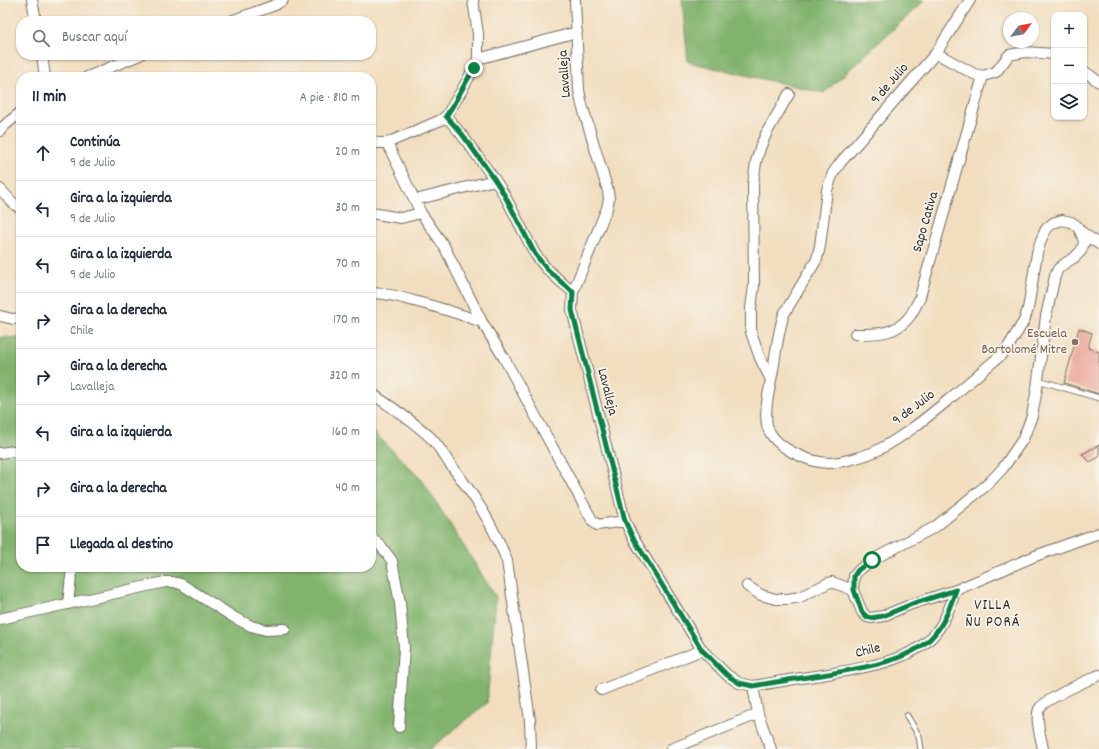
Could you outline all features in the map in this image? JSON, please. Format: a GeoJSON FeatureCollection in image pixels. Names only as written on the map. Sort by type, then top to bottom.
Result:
{"type":"FeatureCollection","features":[{"type":"Feature","properties":{"kind":"street"},"geometry":{"type":"LineString","coordinates":[[32,0],[35,16]]}},
{"type":"Feature","properties":{"kind":"street"},"geometry":{"type":"LineString","coordinates":[[244,16],[283,0]]}},
{"type":"Feature","properties":{"kind":"street"},"geometry":{"type":"LineString","coordinates":[[376,143],[387,143],[441,120],[446,116],[474,68],[478,58],[478,34],[473,0]]}},
{"type":"Feature","properties":{"kind":"street","name":"Lavalleja"},"geometry":{"type":"LineString","coordinates":[[576,0],[579,90],[582,105],[608,191],[608,199],[607,208],[573,292],[572,310],[625,521],[632,536],[702,650],[727,675],[739,683],[753,686]]}},
{"type":"Feature","properties":{"kind":"street","name":"9 de Julio"},"geometry":{"type":"LineString","coordinates":[[970,0],[936,53],[833,173],[827,190],[817,259],[784,314],[781,324],[771,380],[767,416],[768,426],[775,440],[787,449],[813,461],[829,463],[854,459],[867,455],[916,427],[1000,356],[1008,347],[1024,321],[1028,309],[1037,253],[1046,229],[1053,223],[1062,220],[1071,222],[1077,226],[1080,231]]}},
{"type":"Feature","properties":{"kind":"street"},"geometry":{"type":"LineString","coordinates":[[478,58],[577,32]]}},
{"type":"Feature","properties":{"kind":"street"},"geometry":{"type":"LineString","coordinates":[[936,53],[974,74],[983,76],[996,72],[1008,55],[1025,52],[1051,54]]}},
{"type":"Feature","properties":{"kind":"street"},"geometry":{"type":"LineString","coordinates":[[43,60],[44,72]]}},
{"type":"Feature","properties":{"kind":"street"},"geometry":{"type":"LineString","coordinates":[[99,72],[128,60]]}},
{"type":"Feature","properties":{"kind":"street"},"geometry":{"type":"LineString","coordinates":[[1087,73],[1099,82]]}},
{"type":"Feature","properties":{"kind":"street","name":"Sapo Cativa"},"geometry":{"type":"LineString","coordinates":[[855,334],[881,333],[894,330],[910,316],[919,300],[983,76]]}},
{"type":"Feature","properties":{"kind":"street"},"geometry":{"type":"LineString","coordinates":[[771,380],[760,358],[751,332],[751,308],[754,286],[753,184],[756,162],[760,148],[770,126],[789,94]]}},
{"type":"Feature","properties":{"kind":"street"},"geometry":{"type":"LineString","coordinates":[[0,131],[16,116]]}},
{"type":"Feature","properties":{"kind":"street"},"geometry":{"type":"LineString","coordinates":[[446,116],[462,134],[495,180],[535,254],[546,268],[573,292]]}},
{"type":"Feature","properties":{"kind":"street"},"geometry":{"type":"LineString","coordinates":[[387,143],[421,213],[444,246],[482,322],[504,358],[592,520],[597,525],[625,521]]}},
{"type":"Feature","properties":{"kind":"street"},"geometry":{"type":"LineString","coordinates":[[415,200],[495,180]]}},
{"type":"Feature","properties":{"kind":"street"},"geometry":{"type":"LineString","coordinates":[[0,189],[16,205]]}},
{"type":"Feature","properties":{"kind":"street"},"geometry":{"type":"LineString","coordinates":[[376,214],[401,218],[421,213]]}},
{"type":"Feature","properties":{"kind":"street"},"geometry":{"type":"LineString","coordinates":[[1080,231],[1099,244]]}},
{"type":"Feature","properties":{"kind":"street"},"geometry":{"type":"LineString","coordinates":[[1080,231],[1084,243],[1080,251],[1075,257],[1058,269],[1055,276],[1046,316],[1032,416],[1022,439],[1003,468],[988,484],[935,527],[872,560],[858,570],[854,576],[854,590],[862,612],[867,617],[871,618],[883,616],[912,604],[956,590],[1035,556],[1099,533]]}},
{"type":"Feature","properties":{"kind":"street"},"geometry":{"type":"LineString","coordinates":[[376,293],[394,296],[444,309],[482,322]]}},
{"type":"Feature","properties":{"kind":"street"},"geometry":{"type":"LineString","coordinates":[[0,316],[16,319]]}},
{"type":"Feature","properties":{"kind":"street"},"geometry":{"type":"LineString","coordinates":[[376,396],[403,414],[431,438],[468,488],[491,524],[500,544],[507,561],[530,720],[531,749]]}},
{"type":"Feature","properties":{"kind":"street"},"geometry":{"type":"LineString","coordinates":[[0,453],[16,451]]}},
{"type":"Feature","properties":{"kind":"street"},"geometry":{"type":"LineString","coordinates":[[376,542],[392,561],[400,603],[404,648],[399,727]]}},
{"type":"Feature","properties":{"kind":"street"},"geometry":{"type":"LineString","coordinates":[[68,604],[71,572]]}},
{"type":"Feature","properties":{"kind":"street"},"geometry":{"type":"LineString","coordinates":[[0,620],[165,582],[173,582],[181,584],[235,618],[251,626],[266,630],[285,629]]}},
{"type":"Feature","properties":{"kind":"street"},"geometry":{"type":"LineString","coordinates":[[747,586],[761,595],[776,599],[800,597],[828,582],[854,590]]}},
{"type":"Feature","properties":{"kind":"street","name":"Chile"},"geometry":{"type":"LineString","coordinates":[[753,686],[873,666],[902,656],[916,649],[931,638],[950,607],[956,590]]}},
{"type":"Feature","properties":{"kind":"street"},"geometry":{"type":"LineString","coordinates":[[601,690],[702,650]]}},
{"type":"Feature","properties":{"kind":"street"},"geometry":{"type":"LineString","coordinates":[[1043,749],[1038,718],[1039,708],[1047,701],[1099,675]]}},
{"type":"Feature","properties":{"kind":"street"},"geometry":{"type":"LineString","coordinates":[[753,686],[758,714],[771,749]]}},
{"type":"Feature","properties":{"kind":"street"},"geometry":{"type":"LineString","coordinates":[[671,749],[758,714]]}},
{"type":"Feature","properties":{"kind":"lane"},"geometry":{"type":"LineString","coordinates":[[1038,380],[1099,398]]}},
{"type":"Feature","properties":{"kind":"lane"},"geometry":{"type":"LineString","coordinates":[[907,716],[919,736],[921,749]]}},
{"type":"Feature","properties":{"kind":"green space"},"geometry":{"type":"Polygon","coordinates":[[[682,0],[925,0],[824,93],[688,62],[682,0]]]}},
{"type":"Feature","properties":{"kind":"green space"},"geometry":{"type":"Polygon","coordinates":[[[0,337],[16,338],[16,572],[376,572],[376,434],[422,480],[496,597],[487,703],[430,749],[0,749],[0,337]]]}},
{"type":"Feature","properties":{"kind":"building"},"geometry":{"type":"Polygon","coordinates":[[[1079,328],[1092,333],[1088,348],[1099,352],[1099,394],[1064,383],[1079,328]]]}},
{"type":"Feature","properties":{"kind":"building"},"geometry":{"type":"Polygon","coordinates":[[[1099,445],[1099,457],[1090,462],[1082,454],[1099,445]]]}},
{"type":"Feature","properties":{"kind":"place","name":"Escuela Bartolomé Mitre"},"geometry":{"type":"Point","coordinates":[1075,342]}},
{"type":"Feature","properties":{"kind":"district","name":"VILLA ÑU PORÁ"},"geometry":{"type":"Point","coordinates":[993,614]}},
{"type":"Feature","properties":{"kind":"route"},"geometry":{"type":"LineString","coordinates":[[474,68],[446,116],[462,134],[495,180],[535,254],[546,268],[573,292],[572,310],[625,521],[632,536],[702,650],[727,675],[739,683],[753,686],[873,666],[902,656],[916,649],[931,638],[942,622],[950,607],[956,590],[912,604],[883,616],[871,618],[867,617],[862,612],[854,590],[854,576],[858,570],[872,560]]}}]}
